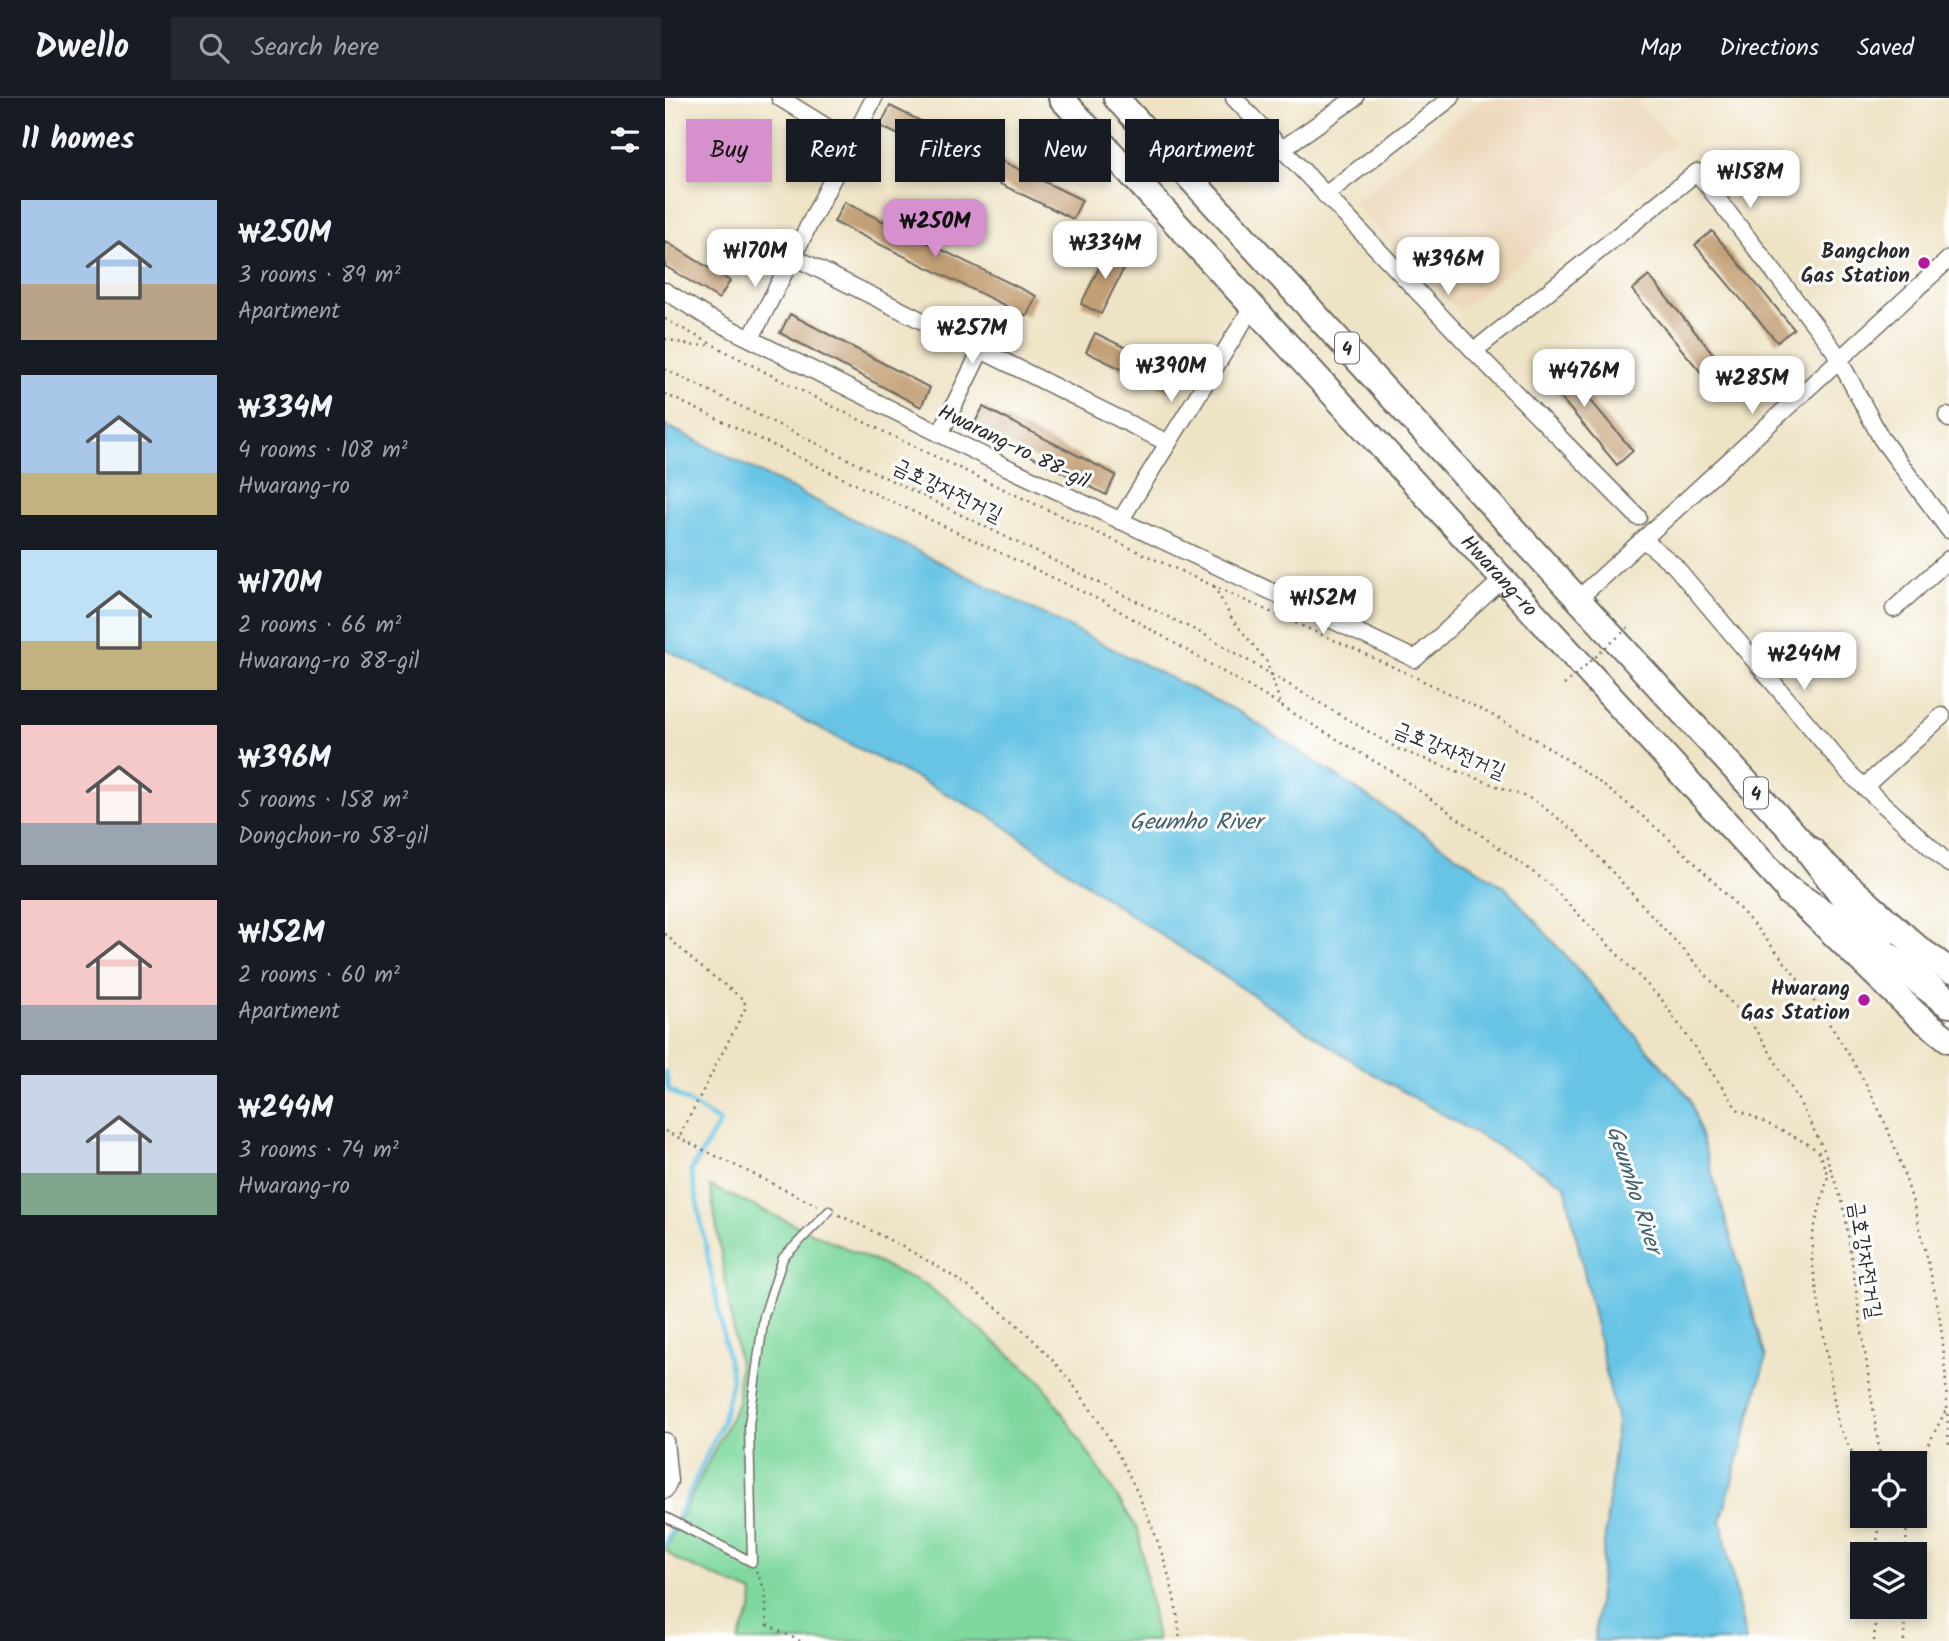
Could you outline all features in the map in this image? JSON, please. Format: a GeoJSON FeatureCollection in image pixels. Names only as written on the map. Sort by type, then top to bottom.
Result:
{"type":"FeatureCollection","features":[{"type":"Feature","properties":{"kind":"highway"},"geometry":{"type":"LineString","coordinates":[[1811,852],[1894,961]]}},
{"type":"Feature","properties":{"kind":"highway"},"geometry":{"type":"LineString","coordinates":[[1790,892],[1894,961],[1949,1003]]}},
{"type":"Feature","properties":{"kind":"main road","name":"Hwarang-ro"},"geometry":{"type":"LineString","coordinates":[[1061,98],[1790,892],[1917,1015],[1949,1040]]}},
{"type":"Feature","properties":{"kind":"main road","name":"Hwarang-ro"},"geometry":{"type":"LineString","coordinates":[[1116,98],[1811,852],[1918,948],[1949,970]]}},
{"type":"Feature","properties":{"kind":"street"},"geometry":{"type":"LineString","coordinates":[[780,98],[814,119]]}},
{"type":"Feature","properties":{"kind":"street"},"geometry":{"type":"LineString","coordinates":[[863,119],[874,98]]}},
{"type":"Feature","properties":{"kind":"street"},"geometry":{"type":"LineString","coordinates":[[1282,149],[1355,98]]}},
{"type":"Feature","properties":{"kind":"street"},"geometry":{"type":"LineString","coordinates":[[1239,100],[1325,195],[1474,351],[1638,517]]}},
{"type":"Feature","properties":{"kind":"street"},"geometry":{"type":"LineString","coordinates":[[1325,195],[1445,103]]}},
{"type":"Feature","properties":{"kind":"street"},"geometry":{"type":"LineString","coordinates":[[1474,351],[1697,172],[1840,360],[1881,438],[1949,530]]}},
{"type":"Feature","properties":{"kind":"street"},"geometry":{"type":"LineString","coordinates":[[751,338],[830,182]]}},
{"type":"Feature","properties":{"kind":"street"},"geometry":{"type":"LineString","coordinates":[[792,256],[1168,443]]}},
{"type":"Feature","properties":{"kind":"street"},"geometry":{"type":"LineString","coordinates":[[1578,599],[1949,259]]}},
{"type":"Feature","properties":{"kind":"street","name":"Hwarang-ro 88-gil"},"geometry":{"type":"LineString","coordinates":[[665,291],[940,434],[1415,659],[1502,580]]}},
{"type":"Feature","properties":{"kind":"street"},"geometry":{"type":"LineString","coordinates":[[1120,521],[1253,306]]}},
{"type":"Feature","properties":{"kind":"street"},"geometry":{"type":"LineString","coordinates":[[940,434],[981,350]]}},
{"type":"Feature","properties":{"kind":"street"},"geometry":{"type":"LineString","coordinates":[[1644,540],[1674,565],[1850,775],[1948,860]]}},
{"type":"Feature","properties":{"kind":"street"},"geometry":{"type":"LineString","coordinates":[[1893,609],[1949,559]]}},
{"type":"Feature","properties":{"kind":"street"},"geometry":{"type":"LineString","coordinates":[[1864,787],[1942,716]]}},
{"type":"Feature","properties":{"kind":"street"},"geometry":{"type":"LineString","coordinates":[[665,1441],[669,1480],[665,1490]]}},
{"type":"Feature","properties":{"kind":"lane"},"geometry":{"type":"LineString","coordinates":[[665,1517],[752,1562],[749,1425],[764,1316],[783,1258],[829,1211]]}},
{"type":"Feature","properties":{"kind":"path"},"geometry":{"type":"LineString","coordinates":[[665,319],[883,431],[1487,712],[1603,784],[1708,876],[1761,933],[1832,1029],[1872,1096],[1899,1164],[1934,1286],[1945,1366],[1949,1448]]}},
{"type":"Feature","properties":{"kind":"path"},"geometry":{"type":"LineString","coordinates":[[665,339],[695,346],[713,345]]}},
{"type":"Feature","properties":{"kind":"path","name":"금호강자전거길"},"geometry":{"type":"LineString","coordinates":[[665,369],[1133,598],[1272,673],[1398,749],[1534,800],[1576,832],[1758,1032],[1800,1103],[1823,1150],[1844,1207],[1879,1451]]}},
{"type":"Feature","properties":{"kind":"path"},"geometry":{"type":"LineString","coordinates":[[665,394],[1104,602],[1396,774],[1548,883],[1662,1000],[1737,1109],[1818,1151],[1828,1176],[1812,1237],[1812,1260],[1838,1425],[1852,1451]]}},
{"type":"Feature","properties":{"kind":"path"},"geometry":{"type":"LineString","coordinates":[[1213,586],[1272,673],[1281,706]]}},
{"type":"Feature","properties":{"kind":"path"},"geometry":{"type":"LineString","coordinates":[[1564,684],[1630,626]]}},
{"type":"Feature","properties":{"kind":"path"},"geometry":{"type":"LineString","coordinates":[[665,934],[696,963],[744,1000],[746,1007],[679,1138]]}},
{"type":"Feature","properties":{"kind":"path"},"geometry":{"type":"LineString","coordinates":[[665,1131],[923,1256],[975,1289],[1025,1329],[1072,1381],[1101,1421],[1149,1519],[1169,1573],[1180,1641]]}},
{"type":"Feature","properties":{"kind":"path"},"geometry":{"type":"LineString","coordinates":[[1926,1451],[1947,1408]]}},
{"type":"Feature","properties":{"kind":"path"},"geometry":{"type":"LineString","coordinates":[[752,1562],[765,1590],[767,1625],[800,1641]]}},
{"type":"Feature","properties":{"kind":"path"},"geometry":{"type":"LineString","coordinates":[[1874,1641],[1875,1619]]}},
{"type":"Feature","properties":{"kind":"path"},"geometry":{"type":"LineString","coordinates":[[1904,1641],[1905,1619]]}},
{"type":"Feature","properties":{"kind":"shaded area"},"geometry":{"type":"Polygon","coordinates":[[[1483,98],[1635,98],[1675,142],[1458,311],[1353,203],[1483,98]]]}},
{"type":"Feature","properties":{"kind":"green space"},"geometry":{"type":"Polygon","coordinates":[[[710,1186],[927,1285],[1041,1381],[1138,1529],[1157,1641],[738,1641],[752,1608],[753,1593],[676,1560],[665,1549],[738,1403],[739,1365],[710,1186]]]}},
{"type":"Feature","properties":{"kind":"water","name":"Geumho River"},"geometry":{"type":"Polygon","coordinates":[[[665,425],[1241,713],[1506,888],[1690,1098],[1766,1358],[1721,1521],[1746,1641],[1594,1641],[1617,1422],[1565,1185],[1368,1071],[1116,905],[990,816],[665,649],[665,425]]]}},
{"type":"Feature","properties":{"kind":"building"},"geometry":{"type":"Polygon","coordinates":[[[890,106],[917,119],[895,119],[895,133],[881,124],[890,106]]]}},
{"type":"Feature","properties":{"kind":"building"},"geometry":{"type":"Polygon","coordinates":[[[1005,162],[1019,169],[1019,182],[1045,182],[1082,200],[1073,219],[996,182],[1005,182],[1005,162]]]}},
{"type":"Feature","properties":{"kind":"building"},"geometry":{"type":"Polygon","coordinates":[[[844,202],[1036,296],[1027,316],[834,222],[844,202]]]}},
{"type":"Feature","properties":{"kind":"building"},"geometry":{"type":"Polygon","coordinates":[[[1712,231],[1794,329],[1777,342],[1695,245],[1712,231]]]}},
{"type":"Feature","properties":{"kind":"building"},"geometry":{"type":"Polygon","coordinates":[[[665,241],[730,281],[719,299],[665,266],[665,241]]]}},
{"type":"Feature","properties":{"kind":"building"},"geometry":{"type":"Polygon","coordinates":[[[1109,248],[1129,258],[1101,314],[1081,304],[1109,248]]]}},
{"type":"Feature","properties":{"kind":"building"},"geometry":{"type":"Polygon","coordinates":[[[1649,276],[1730,374],[1714,388],[1632,290],[1649,276]]]}},
{"type":"Feature","properties":{"kind":"building"},"geometry":{"type":"Polygon","coordinates":[[[790,314],[930,388],[921,407],[780,333],[790,314]]]}},
{"type":"Feature","properties":{"kind":"building"},"geometry":{"type":"Polygon","coordinates":[[[1095,333],[1180,374],[1171,393],[1086,352],[1095,333]]]}},
{"type":"Feature","properties":{"kind":"building"},"geometry":{"type":"Polygon","coordinates":[[[1551,353],[1633,451],[1617,465],[1535,367],[1551,353]]]}},
{"type":"Feature","properties":{"kind":"building"},"geometry":{"type":"Polygon","coordinates":[[[983,407],[1116,475],[1106,495],[973,426],[983,407]]]}},
{"type":"Feature","properties":{"kind":"waterway"},"geometry":{"type":"LineString","coordinates":[[665,1072],[669,1090],[720,1122],[691,1171],[732,1379],[723,1421],[665,1544]]}},
{"type":"Feature","properties":{"kind":"place","name":"Bangchon Gas Station"},"geometry":{"type":"Point","coordinates":[1924,263]}},
{"type":"Feature","properties":{"kind":"place","name":"Hwarang Gas Station"},"geometry":{"type":"Point","coordinates":[1864,1000]}}]}
